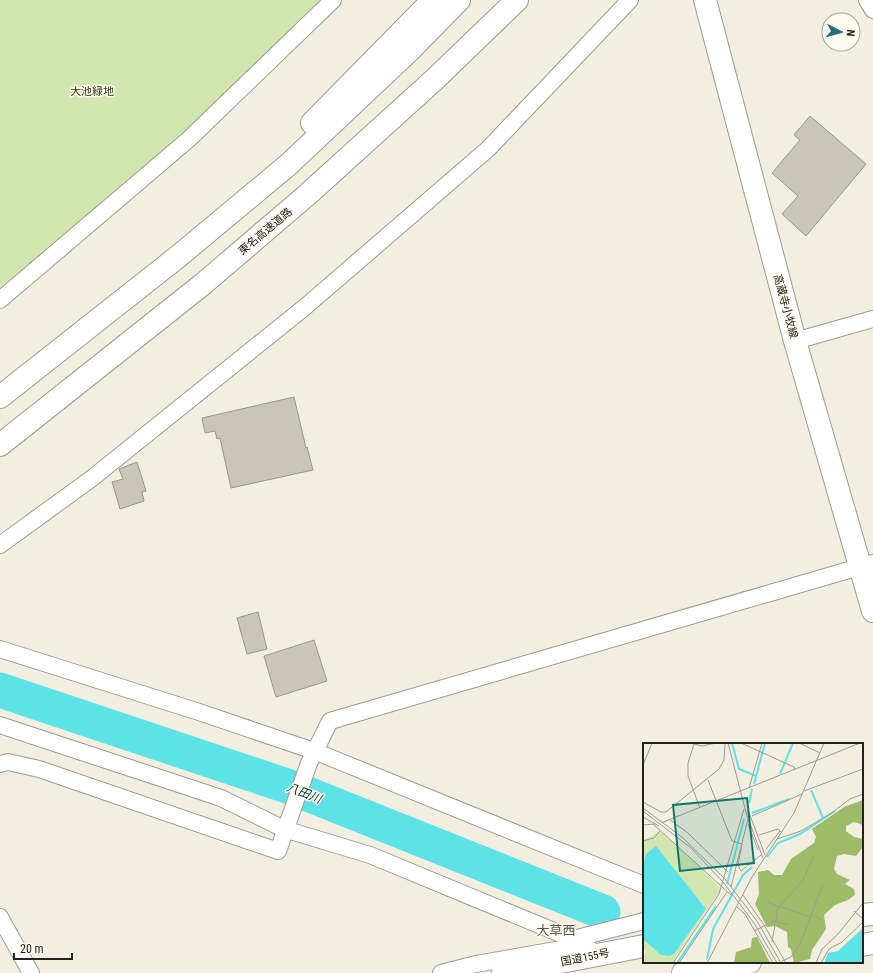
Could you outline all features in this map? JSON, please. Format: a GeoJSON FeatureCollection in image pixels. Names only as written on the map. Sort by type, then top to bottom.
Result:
{"type":"FeatureCollection","features":[{"type":"Feature","properties":{"kind":"main road"},"geometry":{"type":"LineString","coordinates":[[180,255],[433,0]]}},
{"type":"Feature","properties":{"kind":"main road"},"geometry":{"type":"LineString","coordinates":[[0,397],[180,255],[288,165],[409,51],[459,0]]}},
{"type":"Feature","properties":{"kind":"main road","name":"東名高速道路"},"geometry":{"type":"LineString","coordinates":[[0,445],[203,284],[308,195],[434,80],[517,0]]}},
{"type":"Feature","properties":{"kind":"main road","name":"高蔵寺小牧線"},"geometry":{"type":"LineString","coordinates":[[705,0],[796,341],[866,565],[873,612]]}},
{"type":"Feature","properties":{"kind":"main road"},"geometry":{"type":"LineString","coordinates":[[863,915],[873,914]]}},
{"type":"Feature","properties":{"kind":"main road"},"geometry":{"type":"LineString","coordinates":[[863,945],[873,943]]}},
{"type":"Feature","properties":{"kind":"main road","name":"国道155号"},"geometry":{"type":"LineString","coordinates":[[503,973],[585,946],[643,946]]}},
{"type":"Feature","properties":{"kind":"main road"},"geometry":{"type":"LineString","coordinates":[[683,973],[744,963]]}},
{"type":"Feature","properties":{"kind":"street"},"geometry":{"type":"LineString","coordinates":[[0,300],[189,139],[333,0]]}},
{"type":"Feature","properties":{"kind":"street"},"geometry":{"type":"LineString","coordinates":[[0,545],[91,479],[305,307],[488,149],[630,0]]}},
{"type":"Feature","properties":{"kind":"street"},"geometry":{"type":"LineString","coordinates":[[867,0],[873,10]]}},
{"type":"Feature","properties":{"kind":"street"},"geometry":{"type":"LineString","coordinates":[[796,341],[873,319]]}},
{"type":"Feature","properties":{"kind":"street"},"geometry":{"type":"LineString","coordinates":[[0,764],[8,762],[39,769],[278,851],[311,757],[330,721],[866,565]]}},
{"type":"Feature","properties":{"kind":"street"},"geometry":{"type":"LineString","coordinates":[[0,649],[196,711],[311,757],[643,885]]}},
{"type":"Feature","properties":{"kind":"street"},"geometry":{"type":"LineString","coordinates":[[0,725],[221,798],[286,825],[370,854],[585,946]]}},
{"type":"Feature","properties":{"kind":"street"},"geometry":{"type":"LineString","coordinates":[[0,917],[31,973]]}},
{"type":"Feature","properties":{"kind":"street"},"geometry":{"type":"LineString","coordinates":[[441,973],[476,964],[585,946],[643,921]]}},
{"type":"Feature","properties":{"kind":"green space","name":"大池緑地"},"geometry":{"type":"Polygon","coordinates":[[[0,0],[321,0],[183,134],[0,290],[0,0]]]}},
{"type":"Feature","properties":{"kind":"building"},"geometry":{"type":"Polygon","coordinates":[[[810,116],[866,164],[806,236],[782,214],[798,196],[772,173],[800,140],[794,135],[810,116]]]}},
{"type":"Feature","properties":{"kind":"building"},"geometry":{"type":"Polygon","coordinates":[[[294,397],[306,448],[307,447],[313,470],[231,488],[220,438],[217,439],[215,431],[205,433],[202,418],[294,397]]]}},
{"type":"Feature","properties":{"kind":"building"},"geometry":{"type":"Polygon","coordinates":[[[137,462],[146,491],[142,492],[144,501],[120,509],[112,482],[123,479],[119,469],[137,462]]]}},
{"type":"Feature","properties":{"kind":"building"},"geometry":{"type":"Polygon","coordinates":[[[258,612],[267,649],[247,654],[237,618],[258,612]]]}},
{"type":"Feature","properties":{"kind":"building"},"geometry":{"type":"Polygon","coordinates":[[[314,640],[327,681],[276,697],[264,656],[314,640]]]}},
{"type":"Feature","properties":{"kind":"waterway","name":"八田川"},"geometry":{"type":"LineString","coordinates":[[0,690],[290,787],[603,912]]}},
{"type":"Feature","properties":{"kind":"district","name":"大草西"},"geometry":{"type":"Point","coordinates":[556,930]}}]}
